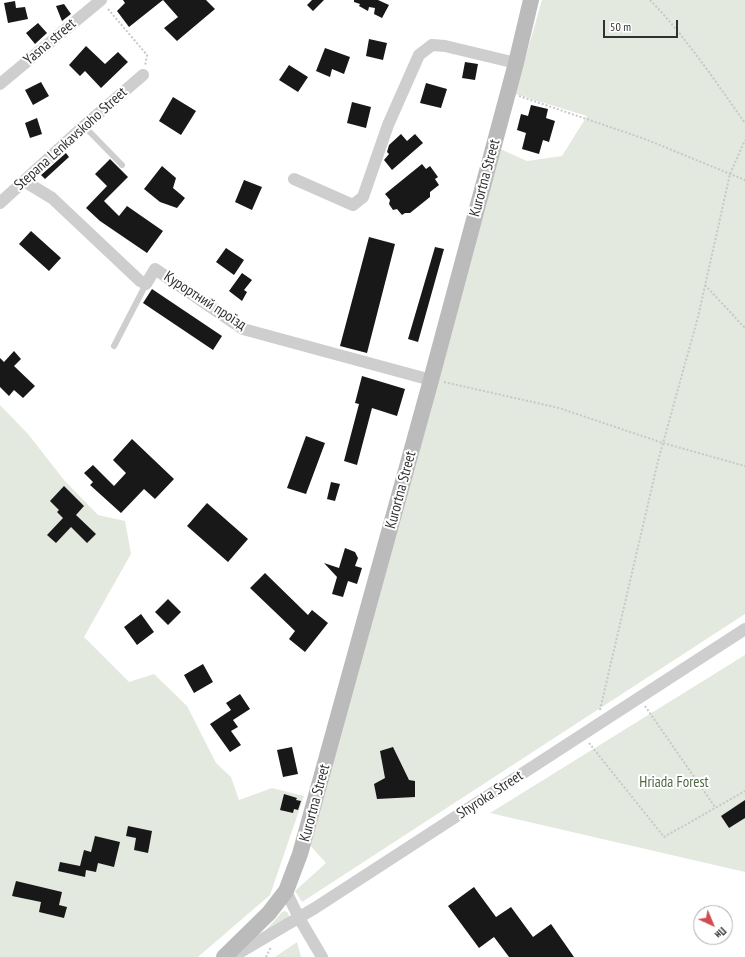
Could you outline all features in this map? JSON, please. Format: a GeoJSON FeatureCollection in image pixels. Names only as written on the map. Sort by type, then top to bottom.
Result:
{"type":"FeatureCollection","features":[{"type":"Feature","properties":{"kind":"main road","name":"Kurortna Street"},"geometry":{"type":"LineString","coordinates":[[224,957],[269,913],[286,891],[300,854],[431,380],[516,63],[531,0]]}},
{"type":"Feature","properties":{"kind":"street","name":"Yasna street"},"geometry":{"type":"LineString","coordinates":[[0,84],[101,0]]}},
{"type":"Feature","properties":{"kind":"street"},"geometry":{"type":"LineString","coordinates":[[294,179],[353,205],[364,197],[388,125],[419,55],[432,45],[445,46],[516,63]]}},
{"type":"Feature","properties":{"kind":"street","name":"Stepana Lenkavskoho Street"},"geometry":{"type":"LineString","coordinates":[[1,201],[143,75]]}},
{"type":"Feature","properties":{"kind":"street"},"geometry":{"type":"LineString","coordinates":[[24,181],[52,198],[140,281],[146,284]]}},
{"type":"Feature","properties":{"kind":"street","name":"Курортний проїзд"},"geometry":{"type":"LineString","coordinates":[[146,284],[155,269],[243,329],[431,380]]}},
{"type":"Feature","properties":{"kind":"street","name":"Shyroka Street"},"geometry":{"type":"LineString","coordinates":[[232,957],[300,918],[745,629]]}},
{"type":"Feature","properties":{"kind":"street"},"geometry":{"type":"LineString","coordinates":[[286,891],[322,957]]}},
{"type":"Feature","properties":{"kind":"lane"},"geometry":{"type":"LineString","coordinates":[[84,126],[122,165]]}},
{"type":"Feature","properties":{"kind":"lane","name":"Курортний проїзд"},"geometry":{"type":"LineString","coordinates":[[114,346],[146,284]]}},
{"type":"Feature","properties":{"kind":"path"},"geometry":{"type":"LineString","coordinates":[[101,0],[147,55],[143,75]]}},
{"type":"Feature","properties":{"kind":"path"},"geometry":{"type":"LineString","coordinates":[[650,0],[670,22],[715,80],[745,123]]}},
{"type":"Feature","properties":{"kind":"path"},"geometry":{"type":"LineString","coordinates":[[508,92],[645,139],[745,180]]}},
{"type":"Feature","properties":{"kind":"path"},"geometry":{"type":"LineString","coordinates":[[596,726],[663,443],[698,317],[730,174],[745,140]]}},
{"type":"Feature","properties":{"kind":"path"},"geometry":{"type":"LineString","coordinates":[[705,285],[745,328]]}},
{"type":"Feature","properties":{"kind":"path"},"geometry":{"type":"LineString","coordinates":[[431,380],[559,408],[663,443],[745,466]]}},
{"type":"Feature","properties":{"kind":"path"},"geometry":{"type":"LineString","coordinates":[[645,706],[716,807]]}},
{"type":"Feature","properties":{"kind":"path"},"geometry":{"type":"LineString","coordinates":[[588,742],[664,837],[745,790]]}},
{"type":"Feature","properties":{"kind":"green space"},"geometry":{"type":"Polygon","coordinates":[[[542,0],[745,0],[745,614],[302,902],[295,891],[326,863],[308,843],[498,148],[527,161],[562,156],[587,116],[515,94],[542,0]]]}},
{"type":"Feature","properties":{"kind":"green space"},"geometry":{"type":"Polygon","coordinates":[[[0,405],[28,434],[64,480],[98,515],[125,521],[131,554],[84,637],[129,682],[154,674],[187,706],[216,763],[231,777],[239,800],[272,788],[304,796],[270,895],[198,957],[0,957],[0,405]]]}},
{"type":"Feature","properties":{"kind":"green space","name":"Hriada Forest"},"geometry":{"type":"Polygon","coordinates":[[[745,655],[745,872],[490,813],[745,655]]]}},
{"type":"Feature","properties":{"kind":"green space"},"geometry":{"type":"Polygon","coordinates":[[[285,911],[288,913],[289,917],[258,939],[282,912],[285,911]]]}},
{"type":"Feature","properties":{"kind":"green space"},"geometry":{"type":"Polygon","coordinates":[[[297,942],[301,957],[275,957],[297,942]]]}},
{"type":"Feature","properties":{"kind":"building"},"geometry":{"type":"Polygon","coordinates":[[[123,0],[163,0],[129,27],[117,11],[125,3],[123,0]]]}},
{"type":"Feature","properties":{"kind":"building"},"geometry":{"type":"Polygon","coordinates":[[[163,0],[206,0],[215,9],[177,41],[164,28],[178,17],[163,0]]]}},
{"type":"Feature","properties":{"kind":"building"},"geometry":{"type":"Polygon","coordinates":[[[312,0],[324,0],[313,11],[307,5],[312,0]]]}},
{"type":"Feature","properties":{"kind":"building"},"geometry":{"type":"Polygon","coordinates":[[[354,0],[378,0],[389,5],[382,18],[374,14],[375,8],[369,7],[368,11],[359,6],[360,4],[354,2],[354,0]]]}},
{"type":"Feature","properties":{"kind":"building"},"geometry":{"type":"Polygon","coordinates":[[[15,1],[16,8],[25,7],[28,19],[8,23],[4,3],[15,1]]]}},
{"type":"Feature","properties":{"kind":"building"},"geometry":{"type":"Polygon","coordinates":[[[64,4],[71,14],[62,21],[56,6],[64,4]]]}},
{"type":"Feature","properties":{"kind":"building"},"geometry":{"type":"Polygon","coordinates":[[[38,23],[47,33],[35,44],[26,33],[38,23]]]}},
{"type":"Feature","properties":{"kind":"building"},"geometry":{"type":"Polygon","coordinates":[[[369,39],[387,43],[383,60],[366,56],[369,39]]]}},
{"type":"Feature","properties":{"kind":"building"},"geometry":{"type":"Polygon","coordinates":[[[86,46],[105,64],[118,52],[128,62],[101,88],[85,71],[80,76],[69,65],[86,46]]]}},
{"type":"Feature","properties":{"kind":"building"},"geometry":{"type":"Polygon","coordinates":[[[325,48],[350,57],[344,74],[332,69],[330,77],[316,71],[325,48]]]}},
{"type":"Feature","properties":{"kind":"building"},"geometry":{"type":"Polygon","coordinates":[[[465,62],[478,64],[475,80],[462,78],[465,62]]]}},
{"type":"Feature","properties":{"kind":"building"},"geometry":{"type":"Polygon","coordinates":[[[289,65],[308,77],[298,92],[279,80],[289,65]]]}},
{"type":"Feature","properties":{"kind":"building"},"geometry":{"type":"Polygon","coordinates":[[[41,82],[49,96],[33,105],[25,90],[41,82]]]}},
{"type":"Feature","properties":{"kind":"building"},"geometry":{"type":"Polygon","coordinates":[[[426,83],[447,89],[441,108],[420,103],[426,83]]]}},
{"type":"Feature","properties":{"kind":"building"},"geometry":{"type":"Polygon","coordinates":[[[173,97],[196,111],[181,135],[159,121],[173,97]]]}},
{"type":"Feature","properties":{"kind":"building"},"geometry":{"type":"Polygon","coordinates":[[[352,102],[371,107],[366,128],[347,123],[352,102]]]}},
{"type":"Feature","properties":{"kind":"building"},"geometry":{"type":"Polygon","coordinates":[[[531,105],[548,109],[546,118],[555,121],[549,142],[543,140],[539,154],[522,149],[526,133],[517,130],[521,114],[528,116],[531,105]]]}},
{"type":"Feature","properties":{"kind":"building"},"geometry":{"type":"Polygon","coordinates":[[[37,118],[42,134],[30,138],[25,123],[37,118]]]}},
{"type":"Feature","properties":{"kind":"building"},"geometry":{"type":"Polygon","coordinates":[[[401,134],[407,141],[415,134],[423,143],[392,170],[384,160],[389,154],[387,152],[389,145],[401,134]]]}},
{"type":"Feature","properties":{"kind":"building"},"geometry":{"type":"Polygon","coordinates":[[[66,153],[69,157],[45,179],[41,175],[66,153]]]}},
{"type":"Feature","properties":{"kind":"building"},"geometry":{"type":"Polygon","coordinates":[[[110,159],[128,177],[104,201],[119,216],[127,206],[163,231],[147,253],[100,221],[86,208],[107,186],[95,174],[110,159]]]}},
{"type":"Feature","properties":{"kind":"building"},"geometry":{"type":"Polygon","coordinates":[[[422,164],[426,169],[430,166],[438,177],[435,179],[439,185],[430,192],[430,197],[410,213],[405,213],[402,215],[397,209],[393,210],[389,204],[390,200],[385,194],[422,164]]]}},
{"type":"Feature","properties":{"kind":"building"},"geometry":{"type":"Polygon","coordinates":[[[162,166],[176,178],[173,188],[185,198],[177,208],[160,202],[144,189],[162,166]]]}},
{"type":"Feature","properties":{"kind":"building"},"geometry":{"type":"Polygon","coordinates":[[[244,180],[262,187],[252,210],[235,202],[244,180]]]}},
{"type":"Feature","properties":{"kind":"building"},"geometry":{"type":"Polygon","coordinates":[[[31,231],[61,258],[49,271],[19,244],[31,231]]]}},
{"type":"Feature","properties":{"kind":"building"},"geometry":{"type":"Polygon","coordinates":[[[369,237],[395,244],[367,353],[340,346],[369,237]]]}},
{"type":"Feature","properties":{"kind":"building"},"geometry":{"type":"Polygon","coordinates":[[[435,247],[444,249],[418,342],[408,339],[435,247]]]}},
{"type":"Feature","properties":{"kind":"building"},"geometry":{"type":"Polygon","coordinates":[[[226,248],[244,260],[234,275],[216,262],[226,248]]]}},
{"type":"Feature","properties":{"kind":"building"},"geometry":{"type":"Polygon","coordinates":[[[242,273],[252,280],[244,290],[247,292],[242,301],[229,291],[242,273]]]}},
{"type":"Feature","properties":{"kind":"building"},"geometry":{"type":"Polygon","coordinates":[[[152,289],[222,336],[213,350],[143,303],[152,289]]]}},
{"type":"Feature","properties":{"kind":"building"},"geometry":{"type":"Polygon","coordinates":[[[14,351],[21,359],[14,366],[35,386],[23,398],[14,390],[9,396],[0,387],[0,358],[4,362],[14,351]]]}},
{"type":"Feature","properties":{"kind":"building"},"geometry":{"type":"Polygon","coordinates":[[[362,376],[405,389],[397,416],[372,408],[357,465],[344,461],[359,404],[355,403],[362,376]]]}},
{"type":"Feature","properties":{"kind":"building"},"geometry":{"type":"Polygon","coordinates":[[[306,436],[325,443],[306,494],[287,488],[306,436]]]}},
{"type":"Feature","properties":{"kind":"building"},"geometry":{"type":"Polygon","coordinates":[[[132,439],[174,479],[155,499],[144,489],[121,513],[90,485],[93,482],[84,473],[93,465],[114,486],[126,473],[113,460],[132,439]]]}},
{"type":"Feature","properties":{"kind":"building"},"geometry":{"type":"Polygon","coordinates":[[[331,482],[340,484],[335,501],[327,499],[331,482]]]}},
{"type":"Feature","properties":{"kind":"building"},"geometry":{"type":"Polygon","coordinates":[[[64,486],[84,506],[76,515],[96,534],[87,543],[71,527],[56,543],[47,535],[63,518],[57,512],[59,510],[50,501],[64,486]]]}},
{"type":"Feature","properties":{"kind":"building"},"geometry":{"type":"Polygon","coordinates":[[[207,503],[248,539],[228,562],[187,526],[207,503]]]}},
{"type":"Feature","properties":{"kind":"building"},"geometry":{"type":"Polygon","coordinates":[[[345,548],[355,552],[358,558],[355,566],[362,568],[357,584],[348,581],[343,597],[332,594],[337,577],[324,563],[339,568],[345,548]]]}},
{"type":"Feature","properties":{"kind":"building"},"geometry":{"type":"Polygon","coordinates":[[[265,573],[308,615],[312,610],[328,623],[305,652],[289,639],[295,631],[250,588],[265,573]]]}},
{"type":"Feature","properties":{"kind":"building"},"geometry":{"type":"Polygon","coordinates":[[[168,599],[181,612],[168,625],[155,612],[168,599]]]}},
{"type":"Feature","properties":{"kind":"building"},"geometry":{"type":"Polygon","coordinates":[[[141,614],[154,632],[137,645],[124,627],[141,614]]]}},
{"type":"Feature","properties":{"kind":"building"},"geometry":{"type":"Polygon","coordinates":[[[203,664],[213,682],[194,693],[184,675],[203,664]]]}},
{"type":"Feature","properties":{"kind":"building"},"geometry":{"type":"Polygon","coordinates":[[[240,694],[250,709],[233,720],[238,727],[231,731],[241,745],[230,752],[210,724],[231,710],[226,703],[240,694]]]}},
{"type":"Feature","properties":{"kind":"building"},"geometry":{"type":"Polygon","coordinates":[[[292,747],[298,774],[283,777],[277,750],[292,747]]]}},
{"type":"Feature","properties":{"kind":"building"},"geometry":{"type":"Polygon","coordinates":[[[393,747],[409,780],[415,781],[415,797],[377,799],[374,784],[385,778],[380,751],[393,747]]]}},
{"type":"Feature","properties":{"kind":"building"},"geometry":{"type":"Polygon","coordinates":[[[284,794],[297,798],[296,800],[301,801],[298,810],[294,809],[293,813],[280,810],[284,794]]]}},
{"type":"Feature","properties":{"kind":"building"},"geometry":{"type":"Polygon","coordinates":[[[745,800],[745,818],[729,828],[721,816],[745,800]]]}},
{"type":"Feature","properties":{"kind":"building"},"geometry":{"type":"Polygon","coordinates":[[[128,826],[152,831],[148,853],[134,850],[136,838],[126,836],[128,826]]]}},
{"type":"Feature","properties":{"kind":"building"},"geometry":{"type":"Polygon","coordinates":[[[95,836],[120,842],[114,867],[98,863],[96,872],[86,870],[85,877],[58,871],[60,862],[80,866],[84,850],[91,852],[95,836]]]}},
{"type":"Feature","properties":{"kind":"building"},"geometry":{"type":"Polygon","coordinates":[[[16,881],[62,892],[59,905],[67,907],[64,918],[39,912],[41,902],[12,896],[16,881]]]}},
{"type":"Feature","properties":{"kind":"building"},"geometry":{"type":"Polygon","coordinates":[[[474,887],[496,917],[511,907],[533,937],[551,924],[574,957],[509,957],[494,937],[479,948],[448,906],[474,887]]]}}]}
